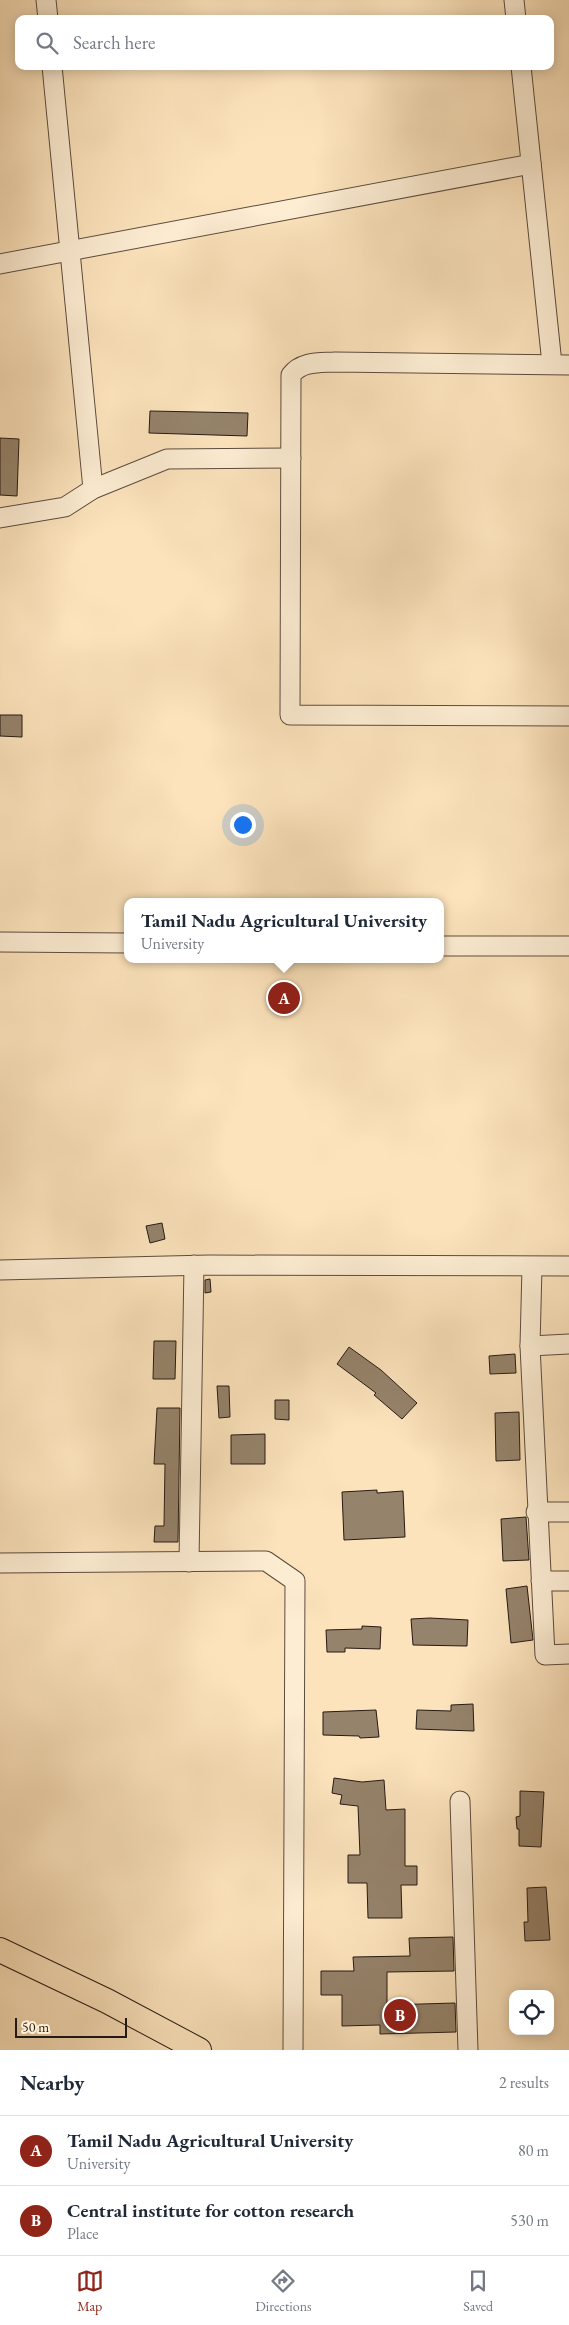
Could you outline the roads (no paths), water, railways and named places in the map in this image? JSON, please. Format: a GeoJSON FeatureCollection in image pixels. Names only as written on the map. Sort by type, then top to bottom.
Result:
{"type":"FeatureCollection","features":[{"type":"Feature","properties":{"kind":"main road"},"geometry":{"type":"LineString","coordinates":[[0,1950],[107,2001],[199,2050]]}},
{"type":"Feature","properties":{"kind":"main road"},"geometry":{"type":"LineString","coordinates":[[0,1966],[120,2024],[166,2050]]}},
{"type":"Feature","properties":{"kind":"street"},"geometry":{"type":"LineString","coordinates":[[46,0],[48,15]]}},
{"type":"Feature","properties":{"kind":"street"},"geometry":{"type":"LineString","coordinates":[[514,0],[516,15]]}},
{"type":"Feature","properties":{"kind":"street"},"geometry":{"type":"LineString","coordinates":[[52,70],[93,489]]}},
{"type":"Feature","properties":{"kind":"street"},"geometry":{"type":"LineString","coordinates":[[521,70],[530,164],[560,364],[335,362],[311,363],[300,367],[291,375],[290,715],[569,716]]}},
{"type":"Feature","properties":{"kind":"street"},"geometry":{"type":"LineString","coordinates":[[0,264],[530,164]]}},
{"type":"Feature","properties":{"kind":"street"},"geometry":{"type":"LineString","coordinates":[[0,518],[65,507],[93,489],[167,459],[291,458]]}},
{"type":"Feature","properties":{"kind":"street"},"geometry":{"type":"LineString","coordinates":[[0,942],[124,943]]}},
{"type":"Feature","properties":{"kind":"street"},"geometry":{"type":"LineString","coordinates":[[444,946],[569,946]]}},
{"type":"Feature","properties":{"kind":"street"},"geometry":{"type":"LineString","coordinates":[[189,1562],[194,1265]]}},
{"type":"Feature","properties":{"kind":"street"},"geometry":{"type":"LineString","coordinates":[[0,1270],[194,1265],[569,1266]]}},
{"type":"Feature","properties":{"kind":"street"},"geometry":{"type":"LineString","coordinates":[[532,1267],[530,1346],[536,1512],[545,1655],[569,1654]]}},
{"type":"Feature","properties":{"kind":"street"},"geometry":{"type":"LineString","coordinates":[[530,1346],[569,1344]]}},
{"type":"Feature","properties":{"kind":"street"},"geometry":{"type":"LineString","coordinates":[[536,1512],[569,1512]]}},
{"type":"Feature","properties":{"kind":"street"},"geometry":{"type":"LineString","coordinates":[[0,1563],[266,1561],[295,1581],[293,2050]]}},
{"type":"Feature","properties":{"kind":"street"},"geometry":{"type":"LineString","coordinates":[[541,1581],[569,1581]]}},
{"type":"Feature","properties":{"kind":"street"},"geometry":{"type":"LineString","coordinates":[[460,1801],[468,2050]]}},
{"type":"Feature","properties":{"kind":"place","name":"Tamil Nadu Agricultural University"},"geometry":{"type":"Point","coordinates":[284,998]}},
{"type":"Feature","properties":{"kind":"place","name":"Central institute for cotton research"},"geometry":{"type":"Point","coordinates":[400,2015]}}]}
